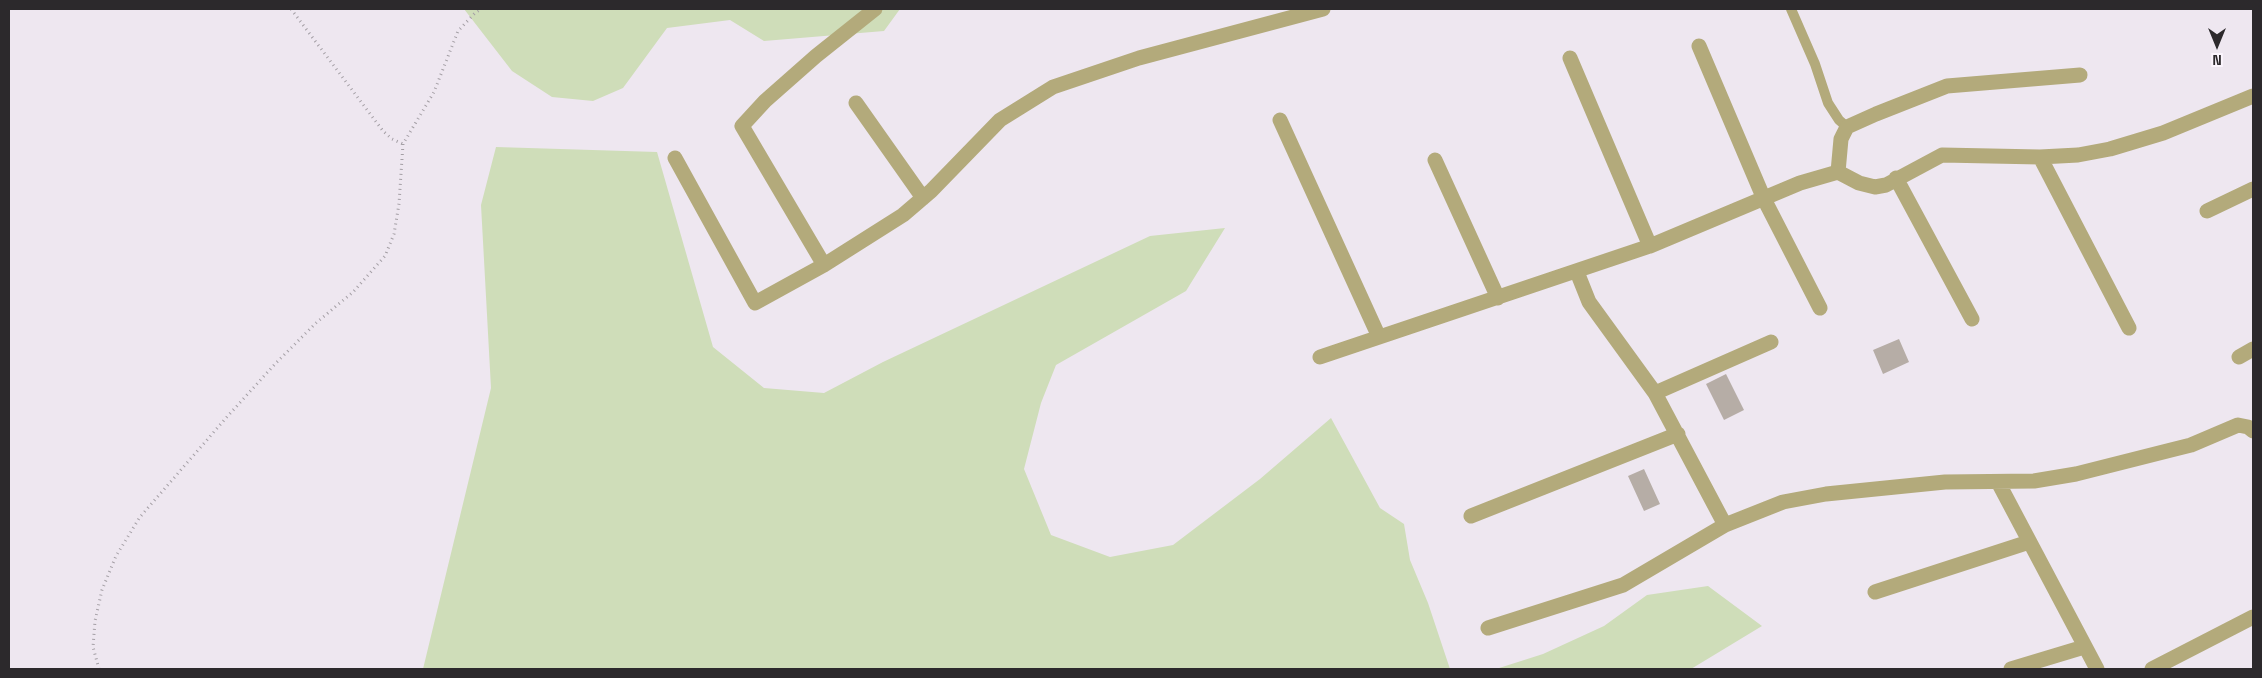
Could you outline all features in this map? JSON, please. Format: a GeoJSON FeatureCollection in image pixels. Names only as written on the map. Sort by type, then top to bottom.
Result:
{"type":"FeatureCollection","features":[{"type":"Feature","properties":{"kind":"street"},"geometry":{"type":"LineString","coordinates":[[824,265],[742,126],[765,101],[816,56],[875,9]]}},
{"type":"Feature","properties":{"kind":"street"},"geometry":{"type":"LineString","coordinates":[[675,158],[755,303],[824,265],[903,215],[1000,120],[1053,87],[1139,58],[1323,9]]}},
{"type":"Feature","properties":{"kind":"street"},"geometry":{"type":"LineString","coordinates":[[1699,46],[1764,199],[1820,308]]}},
{"type":"Feature","properties":{"kind":"street"},"geometry":{"type":"LineString","coordinates":[[1570,58],[1650,246]]}},
{"type":"Feature","properties":{"kind":"street"},"geometry":{"type":"LineString","coordinates":[[1838,172],[1841,139],[1847,127],[1947,86],[2080,75]]}},
{"type":"Feature","properties":{"kind":"street"},"geometry":{"type":"LineString","coordinates":[[1320,357],[1650,246],[1764,199],[1800,182],[1838,172],[1859,183],[1876,187],[1886,185],[1942,155],[2040,157],[2078,155],[2164,134],[2253,96]]}},
{"type":"Feature","properties":{"kind":"street"},"geometry":{"type":"LineString","coordinates":[[856,103],[922,198]]}},
{"type":"Feature","properties":{"kind":"street"},"geometry":{"type":"LineString","coordinates":[[1280,120],[1379,337]]}},
{"type":"Feature","properties":{"kind":"street"},"geometry":{"type":"LineString","coordinates":[[2040,157],[2128,328]]}},
{"type":"Feature","properties":{"kind":"street"},"geometry":{"type":"LineString","coordinates":[[1435,160],[1498,298]]}},
{"type":"Feature","properties":{"kind":"street"},"geometry":{"type":"LineString","coordinates":[[1896,178],[1972,319]]}},
{"type":"Feature","properties":{"kind":"street"},"geometry":{"type":"LineString","coordinates":[[2207,211],[2253,188]]}},
{"type":"Feature","properties":{"kind":"street"},"geometry":{"type":"LineString","coordinates":[[1577,272],[1589,302],[1655,392],[1725,525]]}},
{"type":"Feature","properties":{"kind":"street"},"geometry":{"type":"LineString","coordinates":[[1655,392],[1771,342]]}},
{"type":"Feature","properties":{"kind":"street"},"geometry":{"type":"LineString","coordinates":[[2239,357],[2253,349]]}},
{"type":"Feature","properties":{"kind":"street"},"geometry":{"type":"LineString","coordinates":[[1488,628],[1623,585],[1725,525],[1783,502],[1826,494],[1945,482],[2034,481],[2076,474],[2191,445],[2238,425],[2248,427],[2253,431]]}},
{"type":"Feature","properties":{"kind":"street"},"geometry":{"type":"LineString","coordinates":[[1471,516],[1678,434]]}},
{"type":"Feature","properties":{"kind":"street"},"geometry":{"type":"LineString","coordinates":[[1998,482],[2097,669]]}},
{"type":"Feature","properties":{"kind":"street"},"geometry":{"type":"LineString","coordinates":[[1875,592],[2029,542]]}},
{"type":"Feature","properties":{"kind":"street"},"geometry":{"type":"LineString","coordinates":[[2152,669],[2253,617]]}},
{"type":"Feature","properties":{"kind":"street"},"geometry":{"type":"LineString","coordinates":[[2011,669],[2084,647]]}},
{"type":"Feature","properties":{"kind":"lane"},"geometry":{"type":"LineString","coordinates":[[1790,9],[1815,64],[1828,103],[1839,120],[1847,127]]}},
{"type":"Feature","properties":{"kind":"path"},"geometry":{"type":"LineString","coordinates":[[291,9],[383,132],[403,144]]}},
{"type":"Feature","properties":{"kind":"path"},"geometry":{"type":"LineString","coordinates":[[99,669],[94,647],[95,621],[102,590],[116,556],[140,517],[238,405],[316,323],[353,292],[385,256],[394,234],[399,204],[403,144],[434,92],[458,31],[474,13],[481,9]]}},
{"type":"Feature","properties":{"kind":"green space"},"geometry":{"type":"Polygon","coordinates":[[[464,9],[900,9],[884,31],[764,41],[730,20],[667,28],[623,88],[593,101],[552,97],[512,71],[464,9]]]}},
{"type":"Feature","properties":{"kind":"green space"},"geometry":{"type":"Polygon","coordinates":[[[496,147],[657,152],[713,347],[764,388],[824,393],[883,362],[1150,236],[1225,228],[1186,291],[1056,365],[1041,403],[1024,469],[1051,535],[1110,557],[1173,545],[1260,479],[1331,418],[1380,508],[1404,524],[1410,560],[1428,603],[1450,669],[423,669],[491,388],[481,205],[496,147]]]}},
{"type":"Feature","properties":{"kind":"green space"},"geometry":{"type":"Polygon","coordinates":[[[1708,586],[1762,626],[1691,669],[1496,669],[1543,654],[1604,626],[1647,595],[1708,586]]]}},
{"type":"Feature","properties":{"kind":"building"},"geometry":{"type":"Polygon","coordinates":[[[1899,339],[1909,362],[1883,374],[1873,350],[1899,339]]]}},
{"type":"Feature","properties":{"kind":"building"},"geometry":{"type":"Polygon","coordinates":[[[1726,374],[1744,410],[1724,420],[1706,384],[1726,374]]]}},
{"type":"Feature","properties":{"kind":"building"},"geometry":{"type":"Polygon","coordinates":[[[1644,469],[1660,504],[1644,511],[1628,476],[1644,469]]]}}]}
